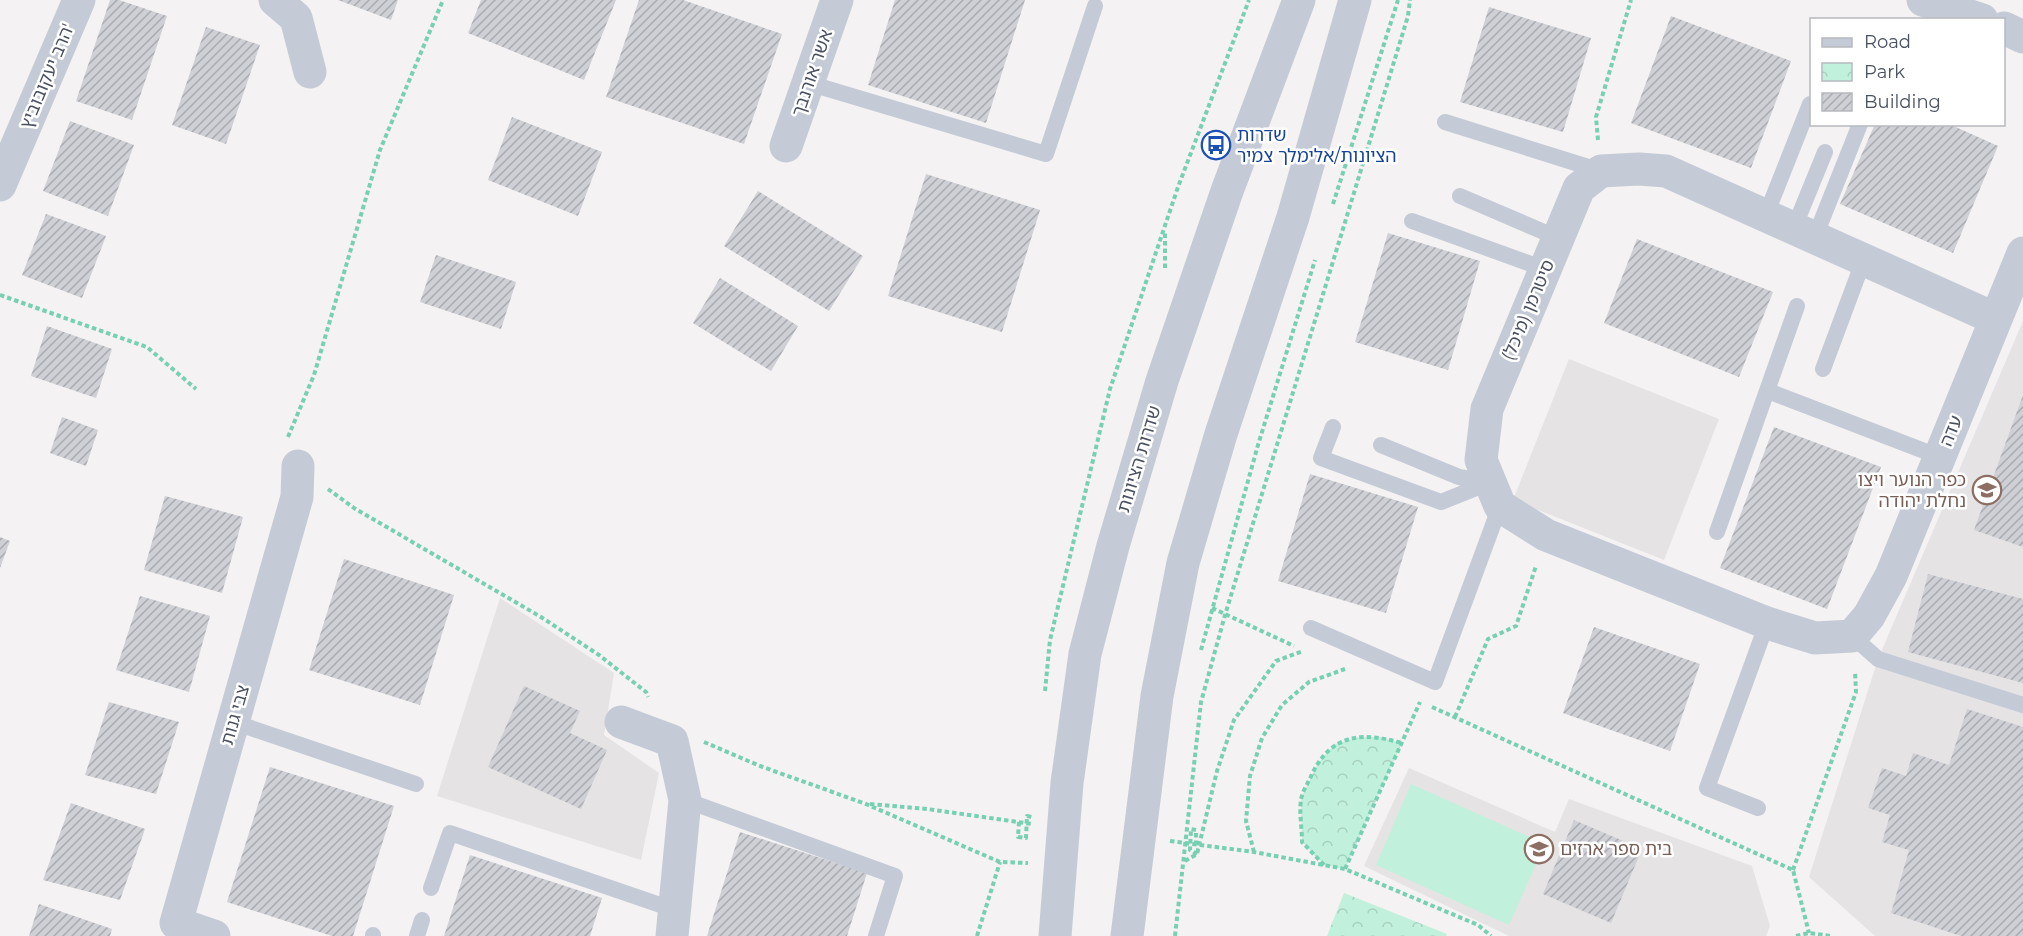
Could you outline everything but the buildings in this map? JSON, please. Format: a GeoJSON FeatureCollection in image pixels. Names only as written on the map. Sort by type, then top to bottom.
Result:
{"type":"FeatureCollection","features":[{"type":"Feature","properties":{"kind":"street","name":"הרב יעקובוביץ'"},"geometry":{"type":"LineString","coordinates":[[0,185],[79,0]]}},
{"type":"Feature","properties":{"kind":"street"},"geometry":{"type":"LineString","coordinates":[[275,0],[296,18],[310,72]]}},
{"type":"Feature","properties":{"kind":"street","name":"אשר אורנבך"},"geometry":{"type":"LineString","coordinates":[[786,146],[837,0]]}},
{"type":"Feature","properties":{"kind":"street","name":"שדרות הציונות"},"geometry":{"type":"LineString","coordinates":[[1055,936],[1067,783],[1085,654],[1113,546],[1166,369],[1227,190],[1299,0]]}},
{"type":"Feature","properties":{"kind":"street"},"geometry":{"type":"LineString","coordinates":[[1127,936],[1157,696],[1183,563],[1221,434],[1293,217],[1355,0]]}},
{"type":"Feature","properties":{"kind":"street"},"geometry":{"type":"LineString","coordinates":[[1923,0],[1976,18]]}},
{"type":"Feature","properties":{"kind":"street"},"geometry":{"type":"LineString","coordinates":[[1989,18],[1995,0]]}},
{"type":"Feature","properties":{"kind":"street"},"geometry":{"type":"LineString","coordinates":[[2005,28],[2023,37]]}},
{"type":"Feature","properties":{"kind":"street"},"geometry":{"type":"LineString","coordinates":[[1601,171],[1639,169],[1666,171],[1996,320]]}},
{"type":"Feature","properties":{"kind":"street","name":"סיטרמן (מיכל)"},"geometry":{"type":"LineString","coordinates":[[1495,494],[1481,460],[1487,409],[1579,188],[1601,171]]}},
{"type":"Feature","properties":{"kind":"street","name":"עדה"},"geometry":{"type":"LineString","coordinates":[[1852,636],[1869,616],[1891,576],[2023,253]]}},
{"type":"Feature","properties":{"kind":"street","name":"צבי גנות"},"geometry":{"type":"LineString","coordinates":[[214,936],[174,929],[297,497],[293,453]]}},
{"type":"Feature","properties":{"kind":"street"},"geometry":{"type":"LineString","coordinates":[[1495,494],[1545,536],[1767,623],[1815,638],[1852,636]]}},
{"type":"Feature","properties":{"kind":"street"},"geometry":{"type":"LineString","coordinates":[[621,722],[672,741],[685,800],[674,923]]}},
{"type":"Feature","properties":{"kind":"lane"},"geometry":{"type":"LineString","coordinates":[[808,83],[1046,154],[1095,6]]}},
{"type":"Feature","properties":{"kind":"lane"},"geometry":{"type":"LineString","coordinates":[[1792,227],[1810,104]]}},
{"type":"Feature","properties":{"kind":"lane"},"geometry":{"type":"LineString","coordinates":[[1446,122],[1601,171]]}},
{"type":"Feature","properties":{"kind":"lane"},"geometry":{"type":"LineString","coordinates":[[1792,227],[1859,126]]}},
{"type":"Feature","properties":{"kind":"lane"},"geometry":{"type":"LineString","coordinates":[[1792,227],[1825,152]]}},
{"type":"Feature","properties":{"kind":"lane"},"geometry":{"type":"LineString","coordinates":[[1460,196],[1558,238]]}},
{"type":"Feature","properties":{"kind":"lane"},"geometry":{"type":"LineString","coordinates":[[1412,221],[1545,269]]}},
{"type":"Feature","properties":{"kind":"lane"},"geometry":{"type":"LineString","coordinates":[[1823,369],[1864,259]]}},
{"type":"Feature","properties":{"kind":"lane"},"geometry":{"type":"LineString","coordinates":[[1717,532],[1797,306]]}},
{"type":"Feature","properties":{"kind":"lane"},"geometry":{"type":"LineString","coordinates":[[1768,391],[1940,457]]}},
{"type":"Feature","properties":{"kind":"lane"},"geometry":{"type":"LineString","coordinates":[[1333,427],[1321,458],[1441,502],[1495,494]]}},
{"type":"Feature","properties":{"kind":"lane"},"geometry":{"type":"LineString","coordinates":[[1381,445],[1495,494]]}},
{"type":"Feature","properties":{"kind":"lane"},"geometry":{"type":"LineString","coordinates":[[1311,628],[1435,682],[1495,494]]}},
{"type":"Feature","properties":{"kind":"lane"},"geometry":{"type":"LineString","coordinates":[[1758,808],[1707,788],[1767,623]]}},
{"type":"Feature","properties":{"kind":"lane"},"geometry":{"type":"LineString","coordinates":[[1852,636],[1878,659],[2023,705]]}},
{"type":"Feature","properties":{"kind":"lane"},"geometry":{"type":"LineString","coordinates":[[233,722],[416,784]]}},
{"type":"Feature","properties":{"kind":"lane"},"geometry":{"type":"LineString","coordinates":[[685,800],[895,876],[876,936]]}},
{"type":"Feature","properties":{"kind":"lane"},"geometry":{"type":"LineString","coordinates":[[431,888],[450,833],[674,923]]}},
{"type":"Feature","properties":{"kind":"path"},"geometry":{"type":"LineString","coordinates":[[443,0],[380,150],[293,453],[354,508],[541,617],[599,655],[646,692],[672,741],[702,741],[760,766],[866,804],[1000,862],[1028,862]]}},
{"type":"Feature","properties":{"kind":"path"},"geometry":{"type":"LineString","coordinates":[[1165,227],[1249,0]]}},
{"type":"Feature","properties":{"kind":"path"},"geometry":{"type":"LineString","coordinates":[[1331,210],[1398,0]]}},
{"type":"Feature","properties":{"kind":"path"},"geometry":{"type":"LineString","coordinates":[[1175,936],[1201,702],[1225,615],[1408,16],[1410,0]]}},
{"type":"Feature","properties":{"kind":"path"},"geometry":{"type":"LineString","coordinates":[[1601,171],[1596,117],[1631,0]]}},
{"type":"Feature","properties":{"kind":"path"},"geometry":{"type":"LineString","coordinates":[[1201,652],[1258,445],[1317,255]]}},
{"type":"Feature","properties":{"kind":"path"},"geometry":{"type":"LineString","coordinates":[[0,295],[147,348],[196,389]]}},
{"type":"Feature","properties":{"kind":"path"},"geometry":{"type":"LineString","coordinates":[[1455,717],[1488,639],[1516,626],[1545,536]]}},
{"type":"Feature","properties":{"kind":"path"},"geometry":{"type":"LineString","coordinates":[[1185,861],[1197,854],[1217,771],[1234,720],[1276,661],[1304,651],[1212,608]]}},
{"type":"Feature","properties":{"kind":"path"},"geometry":{"type":"LineString","coordinates":[[1809,933],[1793,870],[1856,692],[1852,636]]}},
{"type":"Feature","properties":{"kind":"path"},"geometry":{"type":"LineString","coordinates":[[1335,665],[1346,669],[1308,681],[1282,705],[1262,738],[1250,776],[1246,820],[1254,852],[1346,869],[1478,925],[1491,936]]}},
{"type":"Feature","properties":{"kind":"path"},"geometry":{"type":"LineString","coordinates":[[1410,697],[1793,870]]}},
{"type":"Feature","properties":{"kind":"path"},"geometry":{"type":"LineString","coordinates":[[1346,869],[1420,702]]}},
{"type":"Feature","properties":{"kind":"path"},"geometry":{"type":"LineString","coordinates":[[1324,865],[1302,842],[1301,798],[1318,763],[1335,744],[1359,737],[1380,737],[1402,743]]}},
{"type":"Feature","properties":{"kind":"path"},"geometry":{"type":"LineString","coordinates":[[1019,822],[1018,837],[1026,838],[1027,816],[1032,817]]}},
{"type":"Feature","properties":{"kind":"path"},"geometry":{"type":"LineString","coordinates":[[1196,845],[1196,830],[1191,829],[1190,850],[1197,854]]}},
{"type":"Feature","properties":{"kind":"path"},"geometry":{"type":"LineString","coordinates":[[1171,852],[1173,830]]}},
{"type":"Feature","properties":{"kind":"path"},"geometry":{"type":"LineString","coordinates":[[977,936],[1000,862]]}},
{"type":"Feature","properties":{"kind":"path"},"geometry":{"type":"LineString","coordinates":[[1796,936],[1809,933],[1831,936]]}},
{"type":"Feature","properties":{"kind":"shaded area","name":"כפר הנוער ויצו נחלת יהודה"},"geometry":{"type":"Polygon","coordinates":[[[2023,321],[2023,936],[1875,936],[1809,877],[1878,659],[2023,321]]]}},
{"type":"Feature","properties":{"kind":"shaded area"},"geometry":{"type":"Polygon","coordinates":[[[1569,359],[1719,419],[1664,560],[1513,500],[1569,359]]]}},
{"type":"Feature","properties":{"kind":"shaded area"},"geometry":{"type":"Polygon","coordinates":[[[500,598],[614,673],[604,735],[659,773],[641,860],[437,796],[500,598]]]}},
{"type":"Feature","properties":{"kind":"shaded area","name":"בית ספר ארזים"},"geometry":{"type":"Polygon","coordinates":[[[1409,768],[1555,832],[1569,799],[1752,866],[1770,926],[1766,936],[1509,936],[1364,866],[1409,768]]]}},
{"type":"Feature","properties":{"kind":"green space"},"geometry":{"type":"Polygon","coordinates":[[[1359,737],[1380,737],[1402,743],[1345,869],[1324,865],[1302,842],[1301,798],[1318,763],[1335,744],[1359,737]]]}},
{"type":"Feature","properties":{"kind":"green space"},"geometry":{"type":"Polygon","coordinates":[[[1411,784],[1545,844],[1509,925],[1376,865],[1411,784]]]}},
{"type":"Feature","properties":{"kind":"green space"},"geometry":{"type":"Polygon","coordinates":[[[1344,893],[1447,934],[1446,936],[1327,936],[1344,893]]]}},
{"type":"Feature","properties":{"kind":"place","name":"שדרות הציונות/אלימלך צמיר"},"geometry":{"type":"Point","coordinates":[1216,145]}},
{"type":"Feature","properties":{"kind":"place","name":"כפר הנוער ויצו נחלת יהודה"},"geometry":{"type":"Point","coordinates":[1987,490]}},
{"type":"Feature","properties":{"kind":"place","name":"בית ספר ארזים"},"geometry":{"type":"Point","coordinates":[1539,849]}}]}
